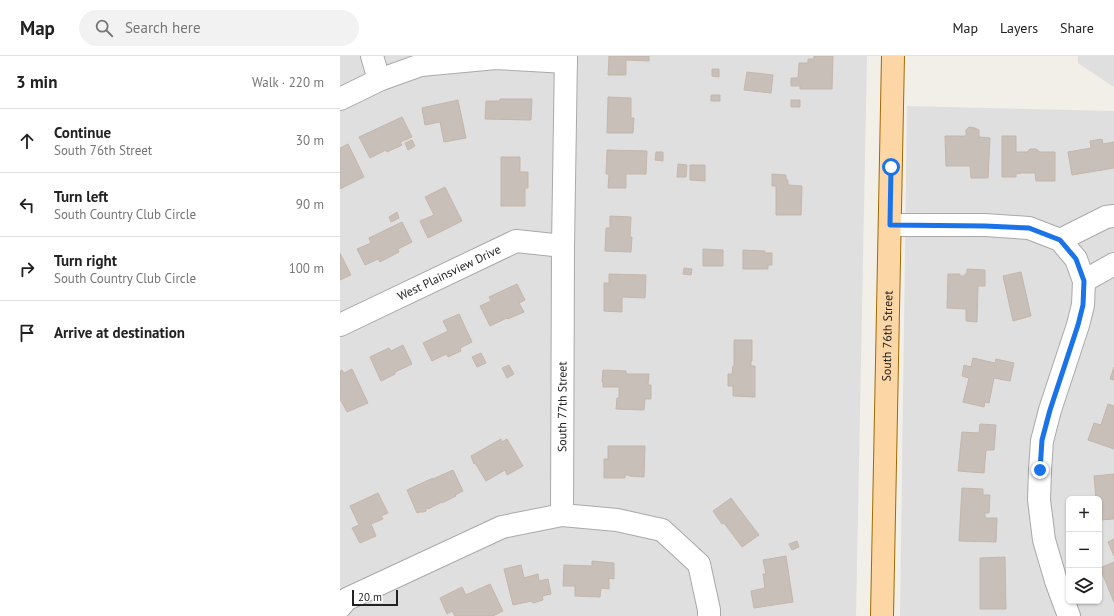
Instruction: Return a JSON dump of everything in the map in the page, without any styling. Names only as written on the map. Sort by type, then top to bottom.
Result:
[{"type":"main road","name":"South 76th Street","points":[[882,616],[893,56]]},
{"type":"street","points":[[372,56],[379,80]]},
{"type":"street","points":[[340,99],[379,80],[421,65],[496,58],[566,59]]},
{"type":"street","name":"South 77th Street","points":[[562,515],[566,59]]},
{"type":"street","points":[[1060,240],[1106,217],[1114,216]]},
{"type":"street","points":[[890,225],[1029,228],[1060,240],[1076,259],[1084,281],[1083,305],[1042,440],[1039,500],[1044,540],[1056,581],[1069,616]]},
{"type":"street","name":"West Plainsview Drive","points":[[340,324],[516,241],[564,246]]},
{"type":"street","points":[[1084,281],[1114,264]]},
{"type":"street","points":[[340,607],[347,599],[502,527],[562,515],[617,520],[662,530],[699,564],[709,616]]},
{"type":"shaded area","points":[[340,56],[867,56],[856,616],[340,616]]},
{"type":"shaded area","points":[[1078,56],[1114,56],[1114,87],[1078,63]]},
{"type":"shaded area","points":[[907,106],[1114,111],[1114,616],[900,616]]},
{"type":"building","points":[[609,56],[649,56],[649,61],[626,60],[626,75],[608,75]]},
{"type":"building","points":[[814,56],[833,56],[832,89],[800,89],[800,86],[791,86],[791,78],[798,78],[799,63],[808,63],[808,59],[814,59]]},
{"type":"building","points":[[712,69],[719,69],[719,77],[712,76]]},
{"type":"building","points":[[747,72],[773,75],[771,93],[744,90]]},
{"type":"building","points":[[711,95],[720,95],[720,101],[711,101]]},
{"type":"building","points":[[608,97],[631,98],[631,118],[634,118],[633,133],[607,133]]},
{"type":"building","points":[[500,99],[532,99],[531,120],[485,119],[486,101],[500,101]]},
{"type":"building","points":[[458,100],[466,138],[444,142],[440,122],[425,125],[422,108]]},
{"type":"building","points":[[791,100],[800,100],[800,107],[791,107]]},
{"type":"building","points":[[402,117],[412,137],[400,142],[402,145],[387,152],[386,150],[370,158],[359,137]]},
{"type":"building","points":[[969,127],[979,130],[979,137],[990,138],[988,178],[971,178],[970,166],[946,166],[945,136],[966,136],[966,130]]},
{"type":"building","points":[[1002,136],[1016,136],[1016,152],[1027,152],[1030,149],[1036,149],[1040,152],[1055,152],[1055,181],[1036,181],[1035,173],[1016,174],[1016,177],[1002,177]]},
{"type":"building","points":[[1102,139],[1103,144],[1114,142],[1114,168],[1072,175],[1068,152],[1091,148],[1090,141]]},
{"type":"building","points":[[412,140],[415,146],[408,150],[405,143]]},
{"type":"building","points":[[348,144],[364,177],[340,189],[340,148]]},
{"type":"building","points":[[607,150],[647,151],[646,174],[626,174],[626,188],[608,188],[609,174],[606,174]]},
{"type":"building","points":[[656,152],[663,152],[663,161],[655,160]]},
{"type":"building","points":[[501,157],[520,157],[520,172],[528,172],[528,188],[525,188],[525,206],[501,206]]},
{"type":"building","points":[[678,164],[687,165],[686,177],[677,177]]},
{"type":"building","points":[[690,165],[705,165],[705,181],[690,180]]},
{"type":"building","points":[[772,174],[786,175],[788,185],[802,186],[801,215],[776,215],[776,186],[772,186]]},
{"type":"building","points":[[445,187],[462,221],[428,238],[420,221],[434,215],[425,197]]},
{"type":"building","points":[[397,212],[399,218],[391,222],[389,217]]},
{"type":"building","points":[[610,216],[631,217],[631,252],[605,251],[606,228],[610,228]]},
{"type":"building","points":[[402,222],[412,242],[398,249],[399,252],[380,262],[378,259],[365,265],[357,249],[371,243],[369,238]]},
{"type":"building","points":[[703,249],[723,250],[723,266],[703,266]]},
{"type":"building","points":[[743,250],[765,251],[765,253],[772,253],[772,265],[768,265],[768,269],[743,269]]},
{"type":"building","points":[[340,253],[351,275],[340,280]]},
{"type":"building","points":[[684,268],[692,269],[691,275],[683,274]]},
{"type":"building","points":[[967,269],[985,270],[985,286],[978,286],[977,322],[966,321],[966,309],[947,308],[948,274],[960,274],[960,276],[965,276],[965,274],[967,274]]},
{"type":"building","points":[[1021,272],[1031,316],[1013,321],[1003,276]]},
{"type":"building","points":[[609,274],[646,275],[645,298],[622,297],[622,312],[604,311],[604,283],[609,283]]},
{"type":"building","points":[[517,284],[525,300],[519,303],[524,312],[490,326],[480,306],[491,301],[489,297]]},
{"type":"building","points":[[459,314],[472,342],[460,348],[461,351],[448,357],[446,354],[432,361],[423,343],[448,331],[443,321]]},
{"type":"building","points":[[734,340],[752,340],[751,366],[755,366],[755,397],[733,396],[733,386],[728,386],[728,374],[732,374],[734,366]]},
{"type":"building","points":[[403,345],[412,364],[381,381],[370,357],[389,348],[391,351]]},
{"type":"building","points":[[481,353],[486,363],[477,367],[472,357]]},
{"type":"building","points":[[973,358],[995,363],[996,359],[1014,363],[1010,381],[994,378],[989,403],[985,402],[984,407],[963,402],[969,378],[962,376],[964,365],[971,367]]},
{"type":"building","points":[[509,365],[514,374],[507,378],[502,368]]},
{"type":"building","points":[[1114,367],[1114,380],[1110,379]]},
{"type":"building","points":[[352,369],[368,403],[347,412],[340,399],[340,371],[342,370],[344,373]]},
{"type":"building","points":[[603,370],[626,371],[626,374],[649,374],[648,385],[651,385],[651,399],[645,399],[644,410],[616,409],[617,398],[619,398],[619,387],[603,387]]},
{"type":"building","points":[[1108,404],[1114,406],[1114,449],[1088,440],[1094,423],[1101,425]]},
{"type":"building","points":[[980,424],[996,425],[994,450],[986,450],[984,473],[958,471],[962,432],[979,433]]},
{"type":"building","points":[[501,439],[502,442],[507,439],[523,466],[507,475],[505,470],[486,481],[475,463],[474,464],[471,456]]},
{"type":"building","points":[[608,446],[645,446],[644,477],[625,475],[625,478],[604,478],[604,459],[608,459]]},
{"type":"building","points":[[453,470],[463,491],[442,503],[428,509],[426,508],[426,511],[417,513],[407,490]]},
{"type":"building","points":[[1114,474],[1114,519],[1102,520],[1102,496],[1096,496],[1094,476]]},
{"type":"building","points":[[962,488],[983,489],[983,495],[990,495],[989,513],[985,513],[985,518],[997,518],[996,542],[959,541]]},
{"type":"building","points":[[378,493],[388,513],[381,516],[383,519],[371,524],[376,536],[360,543],[352,528],[359,525],[350,506]]},
{"type":"building","points":[[731,498],[759,535],[742,547],[713,511]]},
{"type":"building","points":[[1114,539],[1114,556],[1108,542]]},
{"type":"building","points":[[797,541],[799,547],[792,550],[789,544]]},
{"type":"building","points":[[786,556],[793,602],[754,608],[751,591],[765,588],[763,574],[766,574],[763,560]]},
{"type":"building","points":[[1005,557],[1006,609],[980,609],[980,558]]},
{"type":"building","points":[[592,561],[614,563],[614,579],[609,578],[609,589],[601,588],[600,597],[575,596],[575,586],[563,586],[564,565],[592,566]]},
{"type":"building","points":[[1114,562],[1114,602],[1102,573],[1102,567]]},
{"type":"building","points":[[521,565],[524,578],[538,574],[539,581],[548,579],[551,594],[542,596],[543,600],[533,603],[532,601],[513,605],[504,569]]},
{"type":"building","points":[[490,584],[503,611],[493,616],[455,616],[452,611],[447,614],[440,598],[462,587],[466,595]]},
{"type":"route","points":[[891,167],[890,225],[1029,228],[1060,240],[1076,259],[1084,281],[1083,305],[1042,440],[1040,470]]}]
